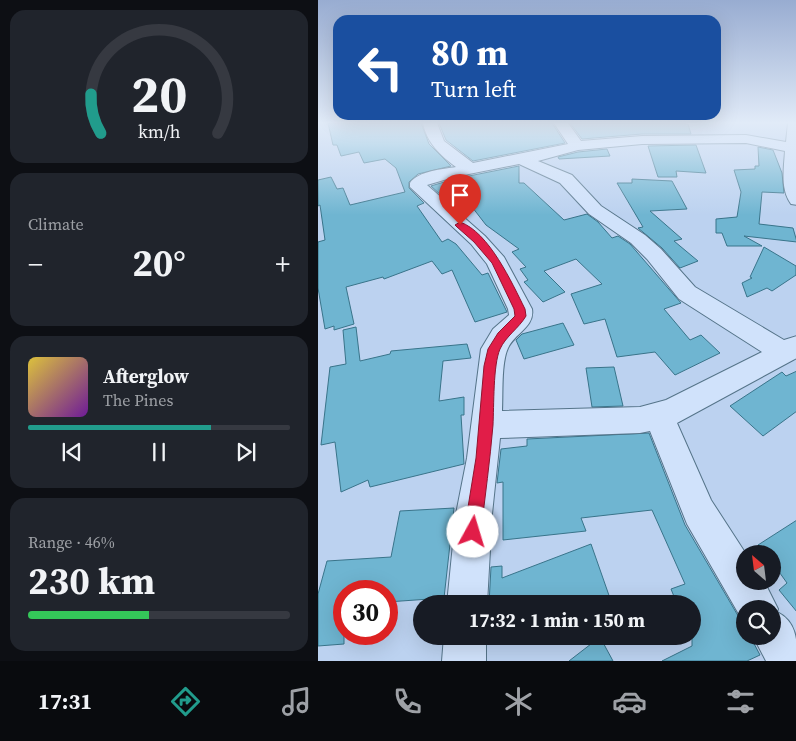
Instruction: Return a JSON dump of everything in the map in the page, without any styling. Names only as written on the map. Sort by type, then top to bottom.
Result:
[{"type":"street","points":[[449,154],[470,169]]},
{"type":"street","points":[[468,595],[474,514],[483,458],[494,349],[502,336],[521,316],[520,309],[497,262],[478,240],[419,187],[418,183],[430,178],[543,154]]},
{"type":"street","points":[[793,154],[791,178],[796,200]]},
{"type":"street","points":[[521,159],[566,179],[595,210],[638,239],[654,254],[686,293],[790,349]]},
{"type":"street","points":[[486,425],[640,420],[672,412],[790,349]]},
{"type":"street","points":[[659,415],[699,512],[753,600]]},
{"type":"street","points":[[464,661],[465,645]]},
{"type":"street","points":[[780,645],[790,661]]},
{"type":"building","points":[[360,154],[439,154],[451,166],[418,174],[409,182],[409,188],[424,203],[417,206],[442,242],[448,239],[456,244],[482,275],[488,273],[507,312],[475,322],[452,270],[442,274],[432,261],[384,279],[383,277],[346,287],[354,324],[334,330],[334,326],[325,329],[318,288],[318,242],[325,240],[320,205],[318,206],[318,180],[331,177],[337,189],[343,188],[350,205],[405,192],[396,168],[385,159],[364,163]]},
{"type":"building","points":[[464,154],[510,154],[473,161]]},
{"type":"building","points":[[571,154],[609,154],[610,156],[559,159],[558,157]]},
{"type":"building","points":[[651,154],[699,154],[706,173],[676,171],[677,177],[658,177]]},
{"type":"building","points":[[758,154],[775,154],[782,173],[784,193],[762,192],[759,224],[793,228],[797,242],[744,236],[762,246],[727,246],[722,233],[716,233],[716,219],[737,217],[741,192],[734,170],[755,169],[755,166],[759,166]]},
{"type":"building","points":[[519,166],[519,183],[524,183],[564,220],[587,214],[598,222],[612,238],[618,236],[630,244],[681,303],[664,309],[690,340],[701,335],[720,353],[675,375],[655,352],[617,357],[605,319],[584,324],[571,294],[602,284],[576,259],[544,271],[565,292],[543,302],[524,282],[528,280],[520,269],[526,267],[512,252],[519,249],[486,225],[452,181],[443,187],[447,196],[443,197],[431,186],[454,179]]},
{"type":"building","points":[[632,179],[672,181],[687,209],[650,211],[682,239],[674,241],[698,261],[680,268],[662,248],[638,228],[643,227],[617,183],[632,183]]},
{"type":"building","points":[[764,247],[796,266],[796,275],[772,291],[767,288],[747,297],[742,283],[752,278],[750,277]]},
{"type":"building","points":[[563,323],[574,345],[524,359],[516,340],[522,334]]},
{"type":"building","points":[[356,327],[360,361],[390,354],[391,351],[467,344],[471,358],[443,361],[439,401],[464,397],[464,415],[461,415],[464,464],[370,487],[368,480],[341,492],[335,442],[321,445],[330,367],[346,364],[343,330]]},
{"type":"building","points":[[614,367],[623,406],[592,407],[586,368]]},
{"type":"building","points":[[797,371],[797,411],[763,436],[730,406],[782,372],[786,376]]},
{"type":"building","points":[[649,433],[685,525],[736,612],[736,645],[755,645],[760,655],[747,661],[662,661],[692,645],[701,645],[701,595],[673,595],[671,589],[685,584],[652,510],[581,518],[586,531],[503,540],[503,482],[497,483],[501,449],[527,446],[527,439]]},
{"type":"building","points":[[454,508],[444,595],[413,595],[413,600],[398,601],[398,580],[333,580],[333,645],[318,646],[318,594],[327,561],[391,557],[400,511]]},
{"type":"building","points":[[797,520],[797,612],[779,590],[787,583],[781,575],[781,545],[758,545]]},
{"type":"building","points":[[591,544],[609,595],[489,595],[491,567],[502,566],[502,578]]},
{"type":"building","points":[[590,645],[604,645],[613,661],[569,661]]},
{"type":"route","points":[[460,225],[478,240],[497,262],[520,309],[521,316],[502,336],[494,349],[473,532]]}]
